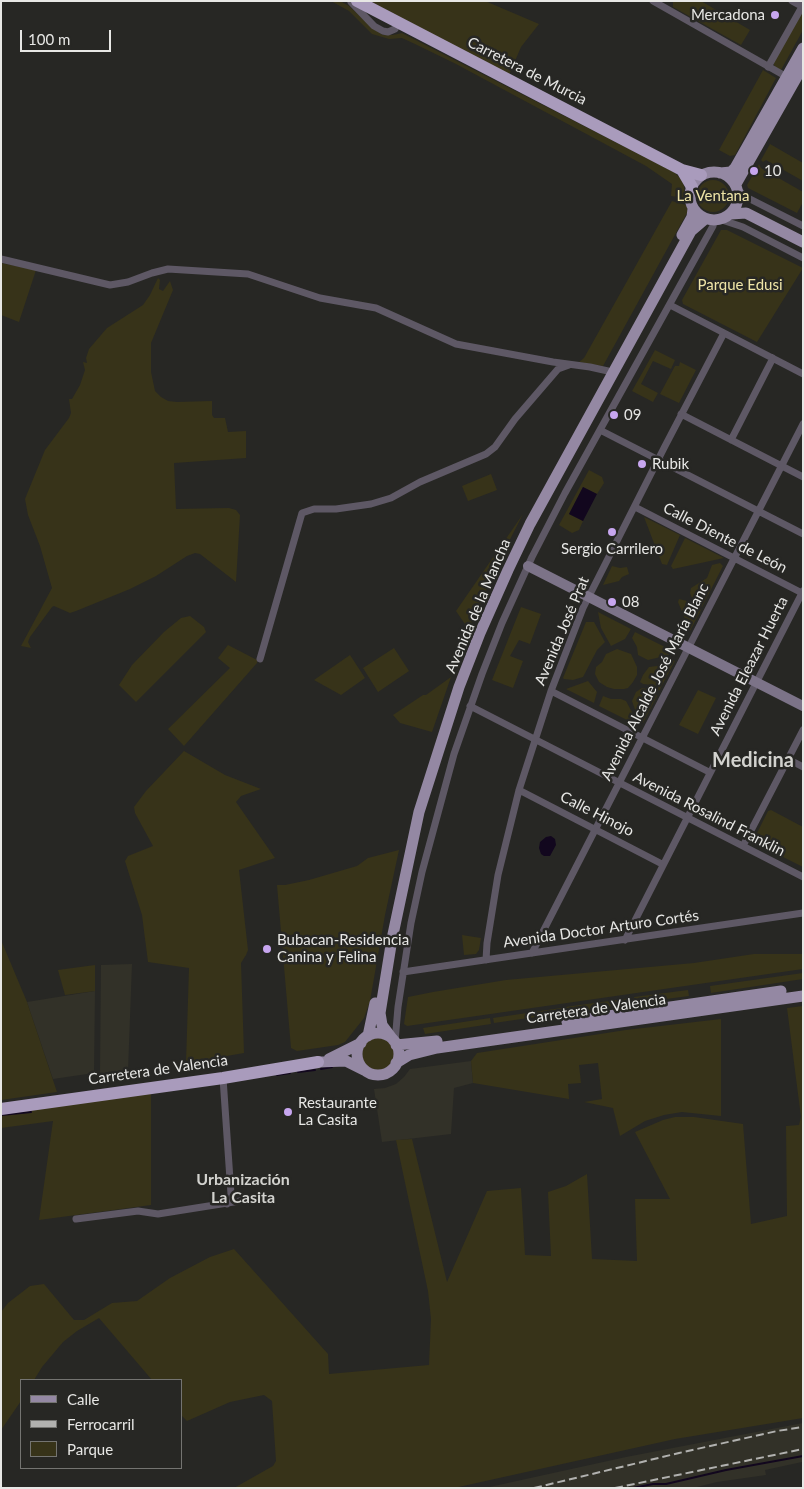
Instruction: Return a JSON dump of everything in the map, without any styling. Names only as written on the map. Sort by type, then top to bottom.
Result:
[{"type":"highway","name":"Carretera de Murcia","points":[[357,1],[682,170],[701,175]]},
{"type":"highway","points":[[682,170],[692,187]]},
{"type":"highway","name":"Carretera de Valencia","points":[[1,1109],[223,1078],[318,1062]]},
{"type":"main road","points":[[718,219],[736,207],[739,171],[803,48]]},
{"type":"main road","points":[[739,171],[803,66]]},
{"type":"main road","points":[[739,171],[709,172],[701,175],[692,187],[690,195],[693,209],[698,215],[718,219],[746,214],[803,242]]},
{"type":"main road","points":[[720,172],[729,177],[748,206],[803,235]]},
{"type":"main road","name":"Avenida de la Mancha","points":[[365,1039],[373,1016],[389,921],[410,823],[450,694],[474,630],[526,517],[692,217],[693,209]]},
{"type":"main road","name":"Avenida de la Mancha","points":[[395,1043],[382,1025],[380,1013],[394,929],[419,812],[439,747],[480,633],[530,524],[690,234],[693,229],[718,219]]},
{"type":"main road","name":"Carretera de Valencia","points":[[395,1043],[422,1043],[803,988]]},
{"type":"main road","name":"Carretera de Valencia","points":[[396,1063],[409,1055],[437,1048],[803,996]]},
{"type":"main road","points":[[382,1034],[395,1043],[398,1051],[396,1063],[393,1068],[384,1074],[368,1073],[359,1063],[358,1049],[365,1039],[382,1034]]},
{"type":"main road","name":"Carretera de Valencia","points":[[318,1062],[328,1060],[365,1039]]},
{"type":"main road","name":"Carretera de Valencia","points":[[318,1062],[346,1062],[368,1073]]},
{"type":"street","points":[[351,1],[374,26],[383,31],[388,32],[394,29],[398,22]]},
{"type":"street","points":[[653,1],[665,4],[787,77]]},
{"type":"street","points":[[768,67],[802,6],[792,1]]},
{"type":"street","points":[[737,191],[803,226]]},
{"type":"street","points":[[718,219],[745,228],[803,258]]},
{"type":"street","name":"Avenida de la Mancha","points":[[395,1043],[403,972],[422,872],[454,754],[502,623],[565,493],[718,219]]},
{"type":"street","points":[[1,259],[110,285],[128,282],[168,269],[248,274],[320,298],[376,308],[456,344],[608,371]]},
{"type":"street","points":[[670,305],[803,374]]},
{"type":"street","name":"Avenida José Prat","points":[[486,960],[498,875],[519,790],[551,691],[589,596],[724,333]]},
{"type":"street","points":[[731,440],[773,358]]},
{"type":"street","points":[[260,659],[302,513],[314,509],[336,509],[371,504],[391,498],[420,482],[486,454],[495,447],[515,419],[558,369],[571,365]]},
{"type":"street","points":[[682,414],[803,477]]},
{"type":"street","name":"Avenida Alcalde José María Blanc","points":[[532,953],[803,424]]},
{"type":"street","points":[[600,430],[803,534]]},
{"type":"street","name":"Calle Diente de León","points":[[635,507],[802,592]]},
{"type":"street","points":[[528,566],[803,706]]},
{"type":"street","name":"Avenida Eleazar Huerta","points":[[625,940],[802,592]]},
{"type":"street","points":[[551,691],[709,772]]},
{"type":"street","name":"Avenida Rosalind Franklin","points":[[470,706],[803,877]]},
{"type":"street","points":[[743,846],[803,730]]},
{"type":"street","points":[[788,760],[803,767]]},
{"type":"street","name":"Calle Hinojo","points":[[519,790],[662,864]]},
{"type":"street","name":"Avenida Doctor Arturo Cortés","points":[[403,972],[803,913]]},
{"type":"street","points":[[223,1078],[231,1194],[227,1204]]},
{"type":"street","points":[[76,1219],[138,1211],[158,1214],[240,1201]]},
{"type":"shaded area","points":[[583,487],[597,494],[583,521],[569,514]]},
{"type":"shaded area","points":[[551,836],[555,839],[556,845],[550,856],[544,856],[539,848],[540,842],[546,837]]},
{"type":"shaded area","points":[[132,964],[128,1071],[100,1073],[101,965]]},
{"type":"shaded area","points":[[95,991],[94,1073],[53,1079],[27,1002]]},
{"type":"shaded area","points":[[471,1061],[473,1083],[454,1088],[451,1134],[382,1142],[374,1089],[396,1084],[410,1069]]},
{"type":"shaded area","points":[[803,1423],[803,1466],[802,1462],[765,1470],[766,1475],[717,1482],[693,1488],[485,1488],[626,1457]]},
{"type":"green space","points":[[331,1],[340,1],[349,6],[383,35],[402,33],[668,169],[681,179],[685,198],[671,196],[672,184],[646,166],[415,44],[402,38],[389,39],[372,34],[349,11]]},
{"type":"green space","points":[[370,1],[485,1],[539,24],[521,47],[509,75]]},
{"type":"green space","points":[[673,1],[701,1],[750,30],[741,45],[673,7]]},
{"type":"green space","points":[[803,10],[803,30],[781,70],[775,67],[773,63]]},
{"type":"green space","points":[[763,70],[776,78],[735,155],[730,156],[719,150]]},
{"type":"green space","points":[[770,144],[803,163],[803,181],[766,160],[763,162],[761,160]]},
{"type":"green space","points":[[759,164],[761,168],[803,192],[803,202],[797,213],[748,188],[747,185]]},
{"type":"green space","name":"La Ventana","points":[[713,180],[724,185],[729,196],[724,207],[713,212],[702,207],[697,196],[702,185]]},
{"type":"green space","points":[[672,201],[686,205],[688,211],[603,366],[579,362],[584,358]]},
{"type":"green space","name":"Parque Edusi","points":[[721,230],[727,230],[803,268],[757,342],[683,304],[682,300]]},
{"type":"green space","points":[[1,263],[36,270],[19,322],[1,315]]},
{"type":"green space","points":[[158,278],[160,280],[159,289],[163,291],[170,281],[173,290],[151,343],[151,372],[155,391],[168,401],[212,401],[212,415],[214,418],[225,418],[228,432],[246,431],[246,458],[174,463],[176,509],[229,508],[236,510],[240,515],[236,582],[200,554],[195,553],[130,589],[76,611],[70,613],[54,606],[52,607],[30,637],[28,642],[31,648],[21,646],[52,588],[40,546],[28,515],[25,499],[45,450],[69,418],[71,413],[69,399],[72,399],[80,385],[85,370],[83,362],[87,363],[86,358],[89,349],[107,328],[143,305]]},
{"type":"green space","points":[[655,350],[675,360],[671,369],[653,361],[641,384],[658,393],[653,402],[632,391]]},
{"type":"green space","points":[[680,362],[696,370],[679,403],[660,394],[675,366],[679,366]]},
{"type":"green space","points":[[589,470],[602,477],[604,483],[597,494],[583,487],[569,514],[583,521],[579,530],[572,533],[559,525]]},
{"type":"green space","points":[[491,474],[497,490],[468,501],[462,486]]},
{"type":"green space","points":[[523,514],[500,559],[469,630],[456,611]]},
{"type":"green space","points":[[644,517],[680,535],[667,565],[662,564]]},
{"type":"green space","points":[[685,538],[724,558],[673,569],[671,566]]},
{"type":"green space","points":[[720,563],[723,566],[702,607],[692,598],[691,588],[707,578],[712,565]]},
{"type":"green space","points":[[612,566],[627,567],[629,574],[622,577],[619,581],[603,585]]},
{"type":"green space","points":[[679,599],[691,602],[701,610],[690,631],[678,602]]},
{"type":"green space","points":[[521,607],[541,614],[530,644],[519,640],[510,656],[523,661],[513,688],[492,680]]},
{"type":"green space","points":[[598,612],[631,629],[625,639],[611,646],[601,628]]},
{"type":"green space","points":[[190,616],[204,627],[206,632],[136,702],[119,685],[132,665],[164,632],[181,618]]},
{"type":"green space","points":[[586,622],[594,622],[605,642],[597,650],[583,677],[573,680],[564,679],[563,678]]},
{"type":"green space","points":[[635,632],[677,653],[648,660],[638,655],[637,647],[632,638]]},
{"type":"green space","points":[[228,645],[257,660],[257,663],[184,746],[168,729],[230,668],[218,658]]},
{"type":"green space","points":[[394,648],[409,671],[378,692],[363,668]]},
{"type":"green space","points":[[617,649],[631,654],[637,667],[637,675],[633,682],[628,688],[624,689],[607,687],[599,682],[595,674],[596,667],[602,662],[606,654]]},
{"type":"green space","points":[[350,655],[365,678],[341,695],[314,680]]},
{"type":"green space","points":[[669,658],[675,661],[659,691],[653,685],[640,682],[649,667],[657,666]]},
{"type":"green space","points":[[451,677],[432,732],[400,723],[393,715],[423,695],[426,695]]},
{"type":"green space","points":[[588,681],[597,692],[594,703],[566,689]]},
{"type":"green space","points":[[642,688],[652,690],[657,696],[643,723],[638,718],[632,701],[636,692]]},
{"type":"green space","points":[[698,690],[716,698],[698,734],[679,725]]},
{"type":"green space","points":[[603,696],[626,701],[633,714],[631,722],[599,706]]},
{"type":"green space","points":[[184,751],[225,775],[261,789],[241,796],[236,802],[275,858],[239,870],[248,950],[241,963],[244,1053],[186,1063],[189,968],[148,962],[142,915],[125,861],[128,856],[153,846],[135,813],[134,807],[146,791]]},
{"type":"green space","points":[[771,810],[803,827],[803,867],[755,843],[754,839],[768,811]]},
{"type":"green space","points":[[399,850],[370,1001],[364,1018],[345,1042],[338,1045],[297,1051],[291,1048],[277,885],[309,880],[357,866],[368,858]]},
{"type":"green space","points":[[462,935],[481,938],[479,950],[476,954],[464,955]]},
{"type":"green space","points":[[1,940],[27,1002],[57,1092],[1,1100]]},
{"type":"green space","points":[[754,954],[803,954],[803,969],[407,1026],[404,1024],[408,997],[433,992],[506,980],[694,963]]},
{"type":"green space","points":[[95,965],[95,991],[65,995],[58,970]]},
{"type":"green space","points":[[803,973],[803,979],[711,993],[710,986]]},
{"type":"green space","points":[[688,990],[689,996],[635,1003],[634,997]]},
{"type":"green space","points":[[631,998],[633,1003],[566,1013],[565,1007]]},
{"type":"green space","points":[[803,1006],[803,1418],[675,1439],[454,1488],[234,1488],[273,1466],[276,1461],[272,1401],[264,1395],[230,1402],[187,1421],[182,1416],[182,1379],[151,1379],[99,1318],[63,1342],[35,1379],[20,1379],[20,1402],[1,1430],[1,1312],[8,1303],[30,1286],[44,1284],[74,1320],[84,1320],[112,1303],[137,1301],[170,1278],[210,1257],[234,1249],[328,1354],[329,1374],[429,1365],[431,1319],[428,1291],[396,1140],[412,1139],[447,1282],[487,1191],[521,1188],[525,1255],[551,1256],[548,1192],[566,1186],[587,1174],[592,1259],[637,1261],[635,1199],[670,1199],[635,1132],[675,1117],[694,1117],[743,1124],[751,1224],[787,1216],[786,1126],[799,1125],[801,1117],[787,1008]]},
{"type":"green space","points":[[561,1008],[563,1013],[494,1023],[493,1018]]},
{"type":"green space","points":[[490,1018],[491,1024],[425,1034],[423,1028]]},
{"type":"green space","points":[[721,1019],[721,1116],[682,1112],[664,1115],[645,1121],[620,1136],[613,1108],[584,1102],[602,1099],[598,1063],[579,1065],[581,1083],[568,1084],[569,1099],[473,1083],[471,1061],[477,1053],[626,1030]]},
{"type":"green space","points":[[378,1038],[389,1043],[394,1054],[389,1065],[378,1070],[367,1065],[362,1054],[367,1043]]},
{"type":"green space","points":[[151,1092],[151,1205],[39,1220],[53,1121],[1,1128],[1,1114]]},
{"type":"waterway","points":[[321,1069],[332,1067]]},
{"type":"waterway","points":[[298,1072],[315,1070]]},
{"type":"waterway","points":[[277,1075],[290,1073]]},
{"type":"waterway","points":[[1,1115],[31,1112]]},
{"type":"waterway","points":[[633,1488],[653,1484],[666,1484],[726,1470],[803,1456]]},
{"type":"railway","points":[[534,1488],[679,1453],[803,1427]]},
{"type":"railway","points":[[615,1488],[803,1449]]},
{"type":"place","name":"Mercadona","points":[[775,15]]},
{"type":"place","name":"10","points":[[754,171]]},
{"type":"place","name":"09","points":[[614,415]]},
{"type":"place","name":"Rubik","points":[[642,464]]},
{"type":"place","name":"Sergio Carrilero","points":[[612,532]]},
{"type":"place","name":"08","points":[[612,602]]},
{"type":"place","name":"Bubacan-Residencia Canina y Felina","points":[[267,949]]},
{"type":"place","name":"Restaurante La Casita","points":[[288,1112]]},
{"type":"district","name":"Medicina","points":[[753,761]]},
{"type":"district","name":"Urbanización La Casita","points":[[243,1189]]}]
